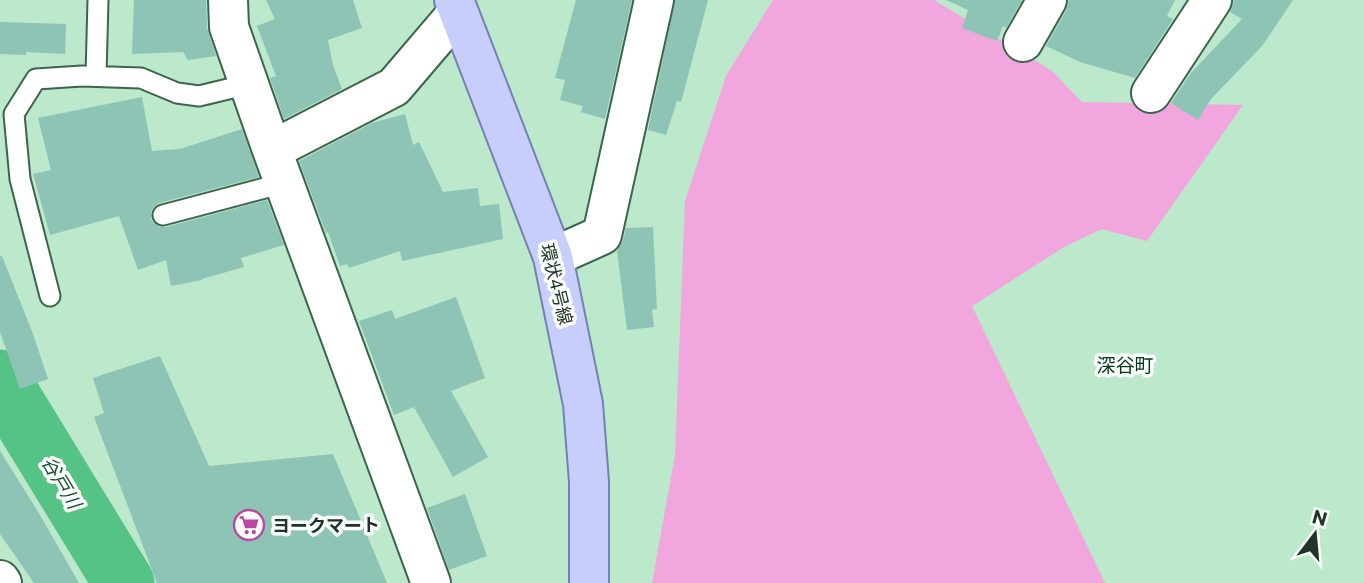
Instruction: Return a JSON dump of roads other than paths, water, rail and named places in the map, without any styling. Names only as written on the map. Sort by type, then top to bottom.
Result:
[{"type":"main road","name":"環状4号線","points":[[456,6],[553,257],[583,404],[589,482],[589,583]]},
{"type":"street","points":[[228,0],[229,27],[431,583]]},
{"type":"street","points":[[553,257],[602,235],[654,0]]},
{"type":"street","points":[[1023,42],[1047,0]]},
{"type":"street","points":[[1151,93],[1212,0]]},
{"type":"street","points":[[278,167],[394,87],[456,6]]},
{"type":"lane","points":[[96,76],[98,0]]},
{"type":"lane","points":[[50,296],[20,179],[14,114],[36,79],[82,76],[141,78],[177,93],[199,96],[249,84]]},
{"type":"lane","points":[[163,215],[278,167]]},
{"type":"waterway","name":"谷戸川","points":[[0,380],[124,583]]},
{"type":"place","name":"ヨークマート","points":[[249,525]]},
{"type":"district","name":"深谷町","points":[[1125,364]]}]
